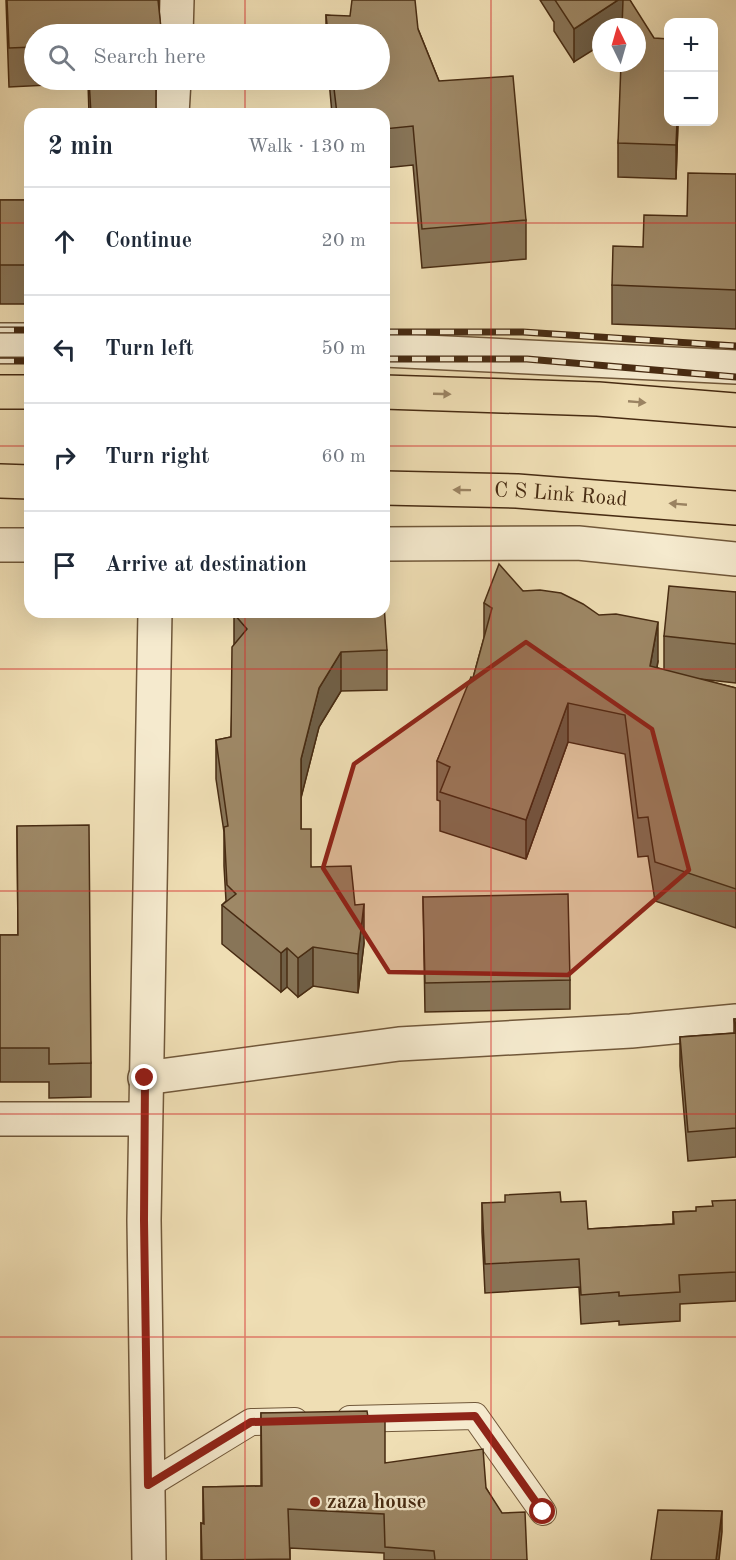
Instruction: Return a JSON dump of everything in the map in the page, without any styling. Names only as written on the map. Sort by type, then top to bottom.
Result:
[{"type":"main road","points":[[0,392],[24,392]]},
{"type":"main road","points":[[390,392],[598,399],[736,410]]},
{"type":"main road","points":[[0,481],[24,482]]},
{"type":"main road","name":"C S Link Road","points":[[390,488],[517,491],[736,508]]},
{"type":"street","points":[[176,24],[177,0]]},
{"type":"street","points":[[172,108],[173,90]]},
{"type":"street","points":[[0,340],[24,340]]},
{"type":"street","points":[[390,350],[736,367]]},
{"type":"street","points":[[390,544],[578,543],[736,559]]},
{"type":"street","points":[[0,545],[24,545]]},
{"type":"street","points":[[149,1560],[144,1119],[155,618]]},
{"type":"street","points":[[145,1078],[399,1044],[632,1031],[736,1021]]},
{"type":"street","points":[[0,1119],[144,1119]]},
{"type":"lane","points":[[148,1485],[251,1422],[475,1416],[543,1512]]},
{"type":"highlighted area","points":[[526,642],[652,729],[689,870],[568,975],[389,972],[323,868],[354,764]]},
{"type":"building","points":[[7,0],[158,0],[161,24],[24,24],[24,47],[9,48]]},
{"type":"building","points":[[352,0],[415,0],[418,29],[439,81],[513,76],[526,220],[422,229],[413,126],[390,128],[390,108],[336,108],[334,90],[390,90],[390,24],[327,24],[326,15],[350,16]]},
{"type":"building","points":[[555,0],[618,0],[574,29]]},
{"type":"building","points":[[623,0],[630,0],[641,18],[622,18]]},
{"type":"building","points":[[646,25],[654,38],[664,39],[664,126],[677,126],[676,145],[618,143],[621,72],[646,72]]},
{"type":"building","points":[[90,90],[156,90],[156,108],[91,108]]},
{"type":"building","points":[[688,173],[736,174],[736,290],[612,285],[613,246],[643,247],[644,215],[687,216]]},
{"type":"building","points":[[0,200],[24,200],[24,265],[0,265]]},
{"type":"building","points":[[499,564],[523,591],[540,590],[561,593],[599,615],[616,614],[658,622],[650,666],[736,688],[736,889],[655,862],[648,817],[638,818],[625,715],[568,703],[526,820],[440,792],[450,767],[437,761],[471,677],[473,678],[492,608],[484,603]]},
{"type":"building","points":[[669,586],[736,592],[736,644],[664,636]]},
{"type":"building","points":[[237,618],[385,618],[387,650],[341,652],[319,688],[301,759],[301,829],[311,829],[311,867],[351,866],[355,905],[364,904],[358,954],[313,947],[298,958],[287,948],[281,953],[222,905],[236,894],[227,885],[224,827],[228,826],[216,740],[231,737],[232,647],[247,629]]},
{"type":"building","points":[[89,825],[91,1063],[49,1064],[49,1048],[0,1048],[0,935],[18,935],[17,826]]},
{"type":"building","points":[[568,894],[570,980],[425,983],[423,897]]},
{"type":"building","points":[[736,1033],[736,1128],[688,1132],[680,1037]]},
{"type":"building","points":[[560,1192],[561,1202],[586,1201],[588,1229],[674,1224],[673,1212],[696,1211],[696,1207],[713,1206],[712,1201],[736,1200],[736,1272],[679,1275],[680,1292],[619,1296],[619,1292],[581,1295],[579,1259],[485,1264],[482,1203],[505,1202],[505,1195]]},
{"type":"building","points":[[367,1411],[368,1417],[385,1416],[385,1463],[483,1449],[486,1488],[502,1513],[525,1512],[527,1560],[435,1560],[434,1551],[385,1547],[384,1514],[288,1509],[290,1559],[202,1560],[203,1487],[262,1486],[261,1413]]},
{"type":"building","points":[[658,1510],[722,1511],[716,1560],[651,1560]]},
{"type":"railway","points":[[0,330],[24,330]]},
{"type":"railway","points":[[390,332],[523,332],[736,346]]},
{"type":"railway","points":[[390,359],[527,359],[736,377]]},
{"type":"railway","points":[[0,361],[24,361]]},
{"type":"place","name":"zaza house","points":[[315,1502]]},
{"type":"route","points":[[145,1078],[144,1220],[148,1485],[251,1422],[475,1416],[543,1512]]}]
